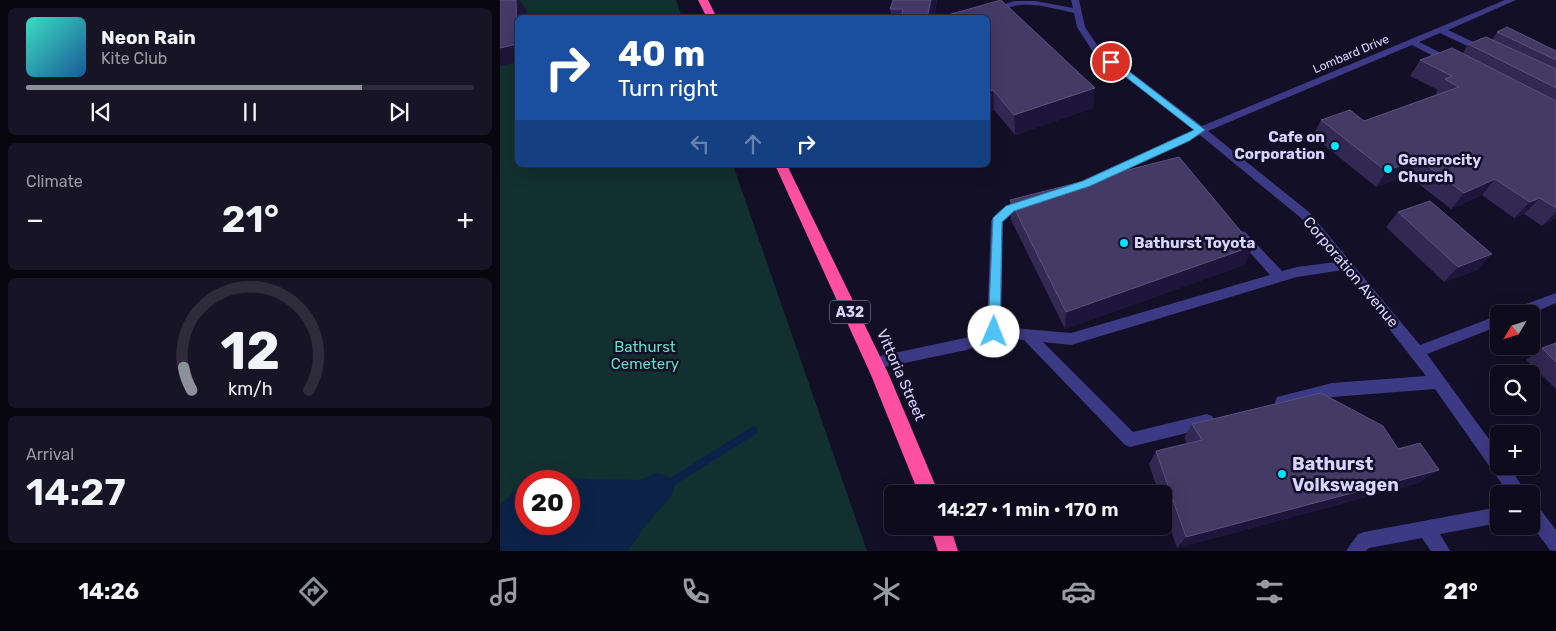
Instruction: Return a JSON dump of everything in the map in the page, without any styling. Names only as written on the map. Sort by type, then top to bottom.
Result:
[{"type":"highway","points":[[703,0],[710,15]]},
{"type":"highway","name":"Vittoria Street","points":[[782,167],[875,363],[925,485]]},
{"type":"highway","points":[[943,535],[948,551]]},
{"type":"street","name":"Lombard Drive","points":[[1070,189],[1166,152],[1201,130],[1512,0]]},
{"type":"street","points":[[980,15],[1014,3],[1077,6]]},
{"type":"street","name":"Corporation Avenue","points":[[1077,6],[1081,27],[1096,50],[1201,130],[1305,215],[1417,352],[1490,454]]},
{"type":"street","points":[[1440,30],[1496,57]]},
{"type":"street","points":[[1412,42],[1458,66]]},
{"type":"street","points":[[994,332],[997,221],[1010,209],[1036,200]]},
{"type":"street","points":[[1235,227],[1280,277]]},
{"type":"street","points":[[875,363],[967,344],[994,332],[1071,340],[1297,272],[1346,265]]},
{"type":"street","points":[[1538,305],[1556,298]]},
{"type":"street","points":[[1417,352],[1490,324]]},
{"type":"street","points":[[1028,336],[1130,440],[1216,419]]},
{"type":"street","points":[[1265,407],[1332,390],[1438,382]]},
{"type":"street","points":[[1355,551],[1364,540],[1490,517]]},
{"type":"street","points":[[1540,523],[1556,544]]},
{"type":"street","points":[[1426,528],[1441,551]]},
{"type":"green space","name":"Bathurst Cemetery","points":[[500,0],[676,0],[681,15],[515,15],[515,167],[734,167],[867,551],[500,551]]},
{"type":"water","points":[[658,473],[675,480],[672,495],[645,526],[628,551],[500,551],[500,505],[515,491],[515,535],[580,535],[580,479],[639,480]]},
{"type":"building","points":[[500,0],[516,0],[515,44],[500,48]]},
{"type":"building","points":[[893,0],[931,0],[928,15],[902,15],[903,9],[890,9]]},
{"type":"building","points":[[1001,0],[1095,88],[1014,115],[993,90],[990,91],[990,15],[948,15]]},
{"type":"building","points":[[1507,27],[1556,51],[1556,60],[1497,32]]},
{"type":"building","points":[[1486,37],[1556,69],[1556,88],[1468,44]]},
{"type":"building","points":[[1452,48],[1556,101],[1556,208],[1540,198],[1530,202],[1495,179],[1464,193],[1418,159],[1386,171],[1321,120],[1350,110],[1364,121],[1459,87],[1445,79],[1452,76],[1420,60]]},
{"type":"building","name":"Bathurst Toyota","points":[[1179,157],[1253,246],[1066,312],[1010,200]]},
{"type":"building","points":[[1430,201],[1492,254],[1458,267],[1398,212]]},
{"type":"building","points":[[1556,343],[1556,362],[1542,348]]},
{"type":"building","name":"Bathurst Volkswagen","points":[[1321,393],[1383,426],[1398,449],[1420,443],[1439,470],[1186,537],[1172,497],[1172,485],[1168,485],[1156,451],[1202,440],[1192,424]]},
{"type":"waterway","points":[[667,485],[753,431]]},
{"type":"place","name":"Cafe on Corporation","points":[[1335,146]]},
{"type":"place","name":"Generocity Church","points":[[1388,169]]},
{"type":"place","name":"Bathurst Toyota","points":[[1124,243]]},
{"type":"place","name":"Bathurst Volkswagen","points":[[1282,474]]},
{"type":"route","points":[[994,332],[997,221],[1010,209],[1086,183],[1186,139],[1201,130],[1111,62]]}]
